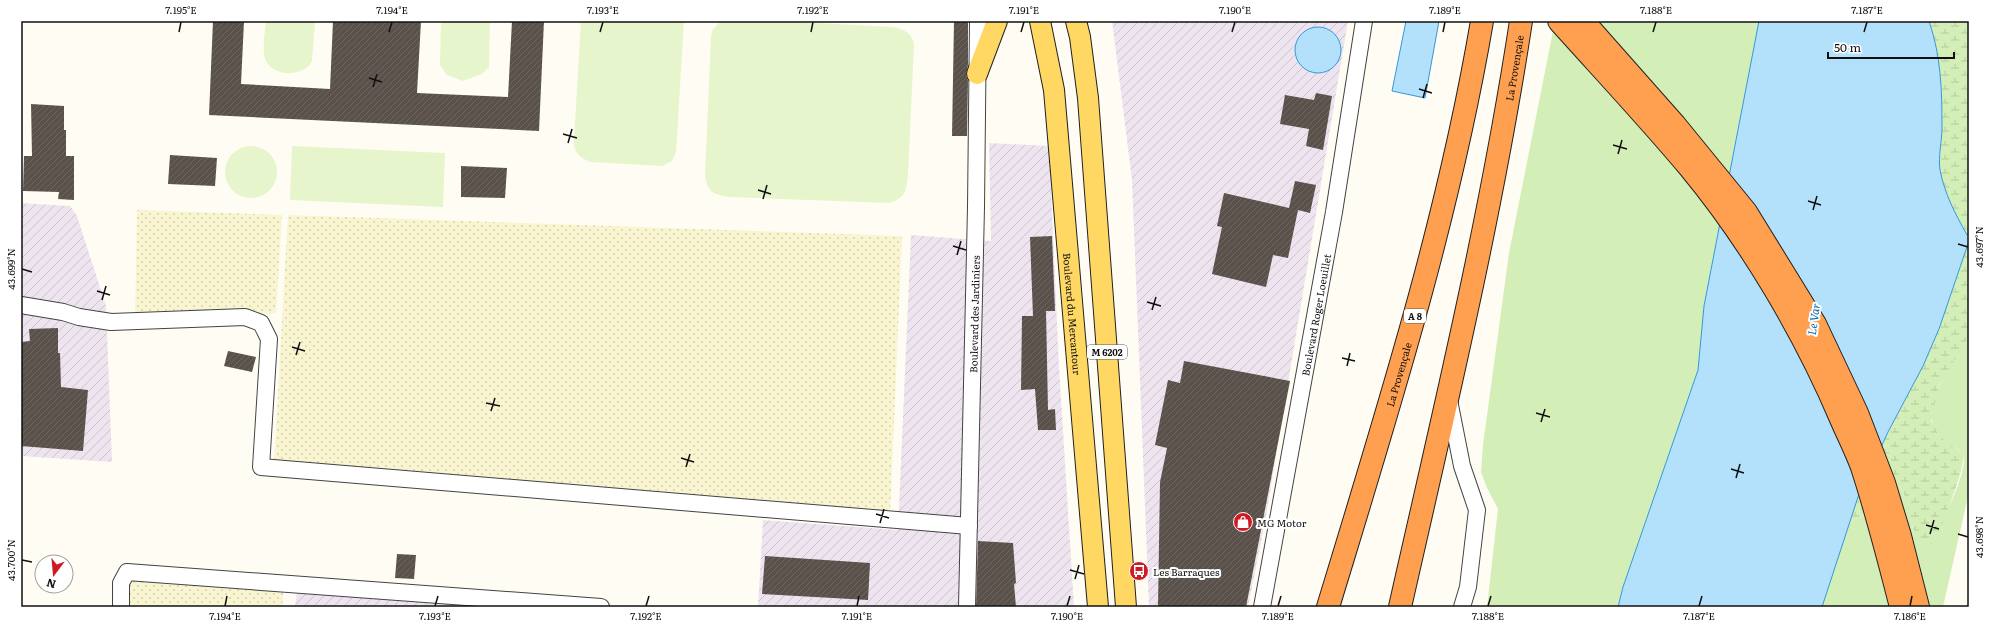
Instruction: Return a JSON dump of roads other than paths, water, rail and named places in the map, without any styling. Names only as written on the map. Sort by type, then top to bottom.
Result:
[{"type":"highway","name":"La Provençale","points":[[1328,607],[1396,382],[1431,259],[1473,73],[1482,21]]},
{"type":"highway","name":"La Provençale","points":[[1400,607],[1476,269],[1514,68],[1521,21]]},
{"type":"highway","points":[[1559,21],[1636,104],[1691,169],[1738,231],[1792,321],[1828,389],[1861,466],[1883,538],[1901,607]]},
{"type":"highway","points":[[1583,21],[1675,125],[1746,212],[1815,324],[1857,413],[1884,483],[1918,607]]},
{"type":"main road","points":[[977,74],[997,21]]},
{"type":"main road","name":"Boulevard du Mercantour","points":[[1040,21],[1054,90],[1098,607]]},
{"type":"main road","name":"M 6202","points":[[1076,21],[1080,37],[1088,98],[1126,607]]},
{"type":"street","name":"Boulevard des Jardiniers","points":[[967,607],[976,207],[978,21]]},
{"type":"street","name":"Boulevard Roger Loeuillet","points":[[1262,607],[1334,212],[1364,21]]},
{"type":"street","points":[[21,305],[63,312],[79,318],[111,322],[245,317],[261,323],[269,339],[261,467],[969,526]]},
{"type":"street","points":[[1448,393],[1462,466],[1477,510],[1468,587],[1462,607]]},
{"type":"street","points":[[121,607],[121,583],[127,572],[601,607]]},
{"type":"water","points":[[1406,21],[1439,21],[1425,98],[1392,91]]},
{"type":"water","name":"Le Var","points":[[1759,21],[1929,21],[1936,47],[1941,86],[1942,127],[1939,160],[1940,170],[1951,204],[1967,235],[1969,233],[1969,241],[1939,329],[1923,366],[1888,432],[1858,497],[1822,607],[1618,607],[1623,587],[1698,370],[1704,306]]},
{"type":"water","points":[[1318,27],[1331,31],[1337,37],[1341,50],[1337,63],[1331,69],[1318,73],[1305,69],[1299,63],[1295,50],[1299,37],[1305,31]]},
{"type":"place","name":"MG Motor","points":[[1243,522]]},
{"type":"place","name":"Les Barraques","points":[[1139,571]]}]
